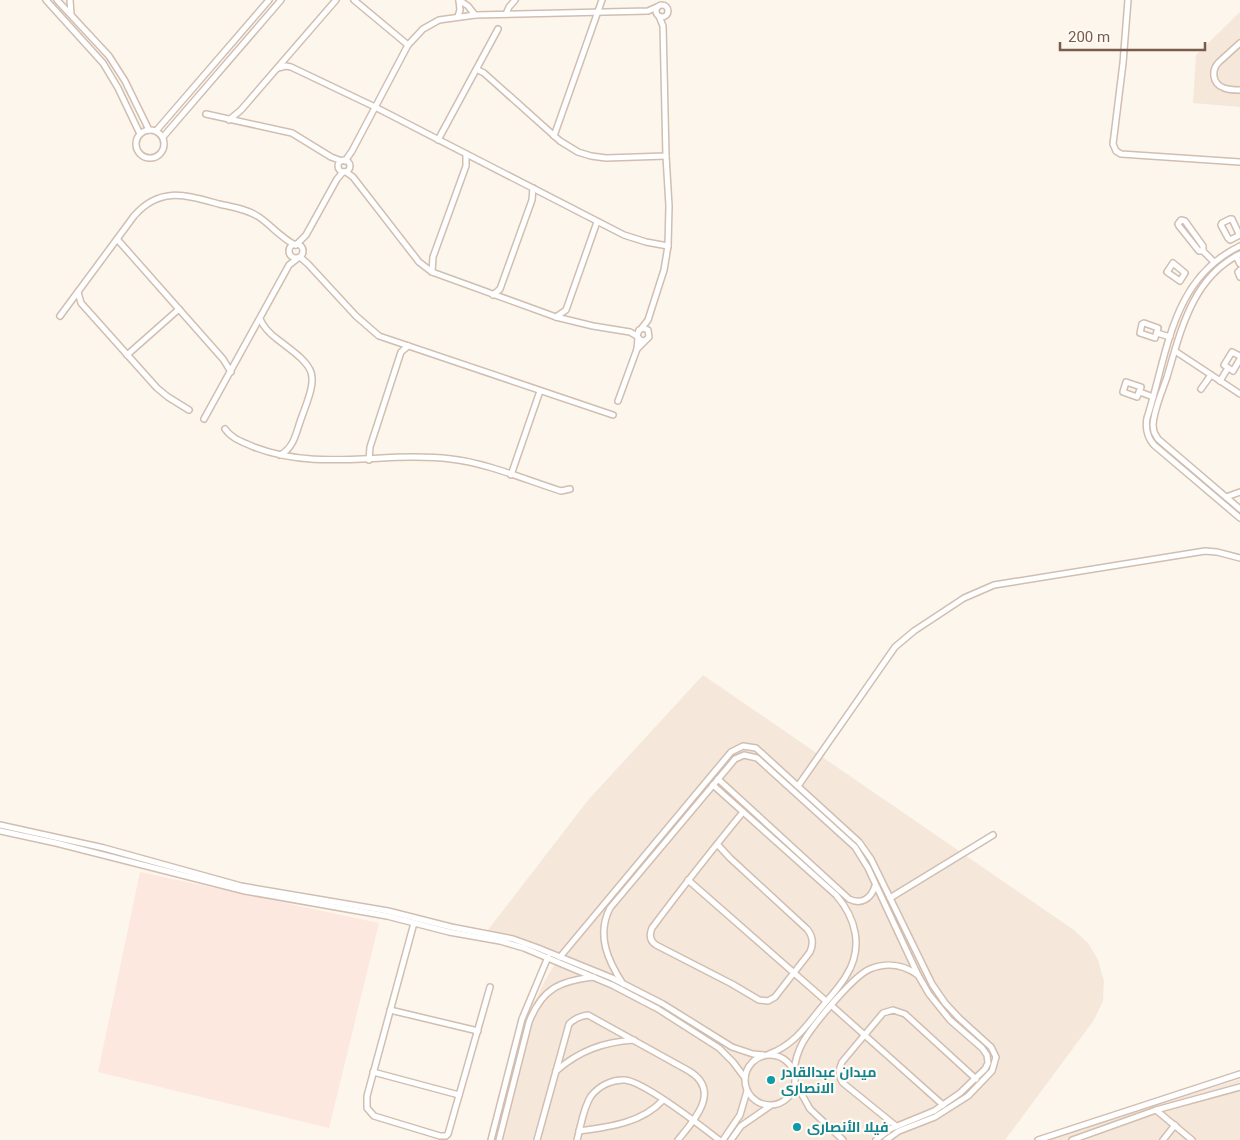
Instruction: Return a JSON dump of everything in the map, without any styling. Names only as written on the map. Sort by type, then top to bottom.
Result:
[{"type":"street","points":[[46,0],[91,49],[114,79],[140,134]]},
{"type":"street","points":[[57,0],[109,56],[120,73],[149,130]]},
{"type":"street","points":[[70,0],[71,15]]},
{"type":"street","points":[[156,131],[270,0]]},
{"type":"street","points":[[163,137],[282,0]]},
{"type":"street","points":[[230,120],[241,110],[336,0]]},
{"type":"street","points":[[354,0],[408,45]]},
{"type":"street","points":[[458,16],[460,10],[459,0]]},
{"type":"street","points":[[459,0],[468,6],[474,15]]},
{"type":"street","points":[[506,14],[515,0]]},
{"type":"street","points":[[515,0],[516,9],[519,14]]},
{"type":"street","points":[[554,136],[602,0]]},
{"type":"street","points":[[618,401],[637,349],[639,333],[648,320],[664,270],[668,246],[669,206],[663,26],[668,12],[664,0]]},
{"type":"street","points":[[1128,0],[1123,63],[1113,144],[1116,151],[1121,154],[1240,162]]},
{"type":"street","points":[[648,11],[659,4],[667,6]]},
{"type":"street","points":[[659,4],[656,12],[663,26]]},
{"type":"street","points":[[509,7],[516,9]]},
{"type":"street","points":[[204,419],[289,265],[290,252],[306,235],[341,170],[347,163],[408,45],[419,33],[439,20],[458,16],[648,11],[658,16],[666,16]]},
{"type":"street","points":[[438,140],[478,70],[498,29]]},
{"type":"street","points":[[91,49],[97,42]]},
{"type":"street","points":[[1240,43],[1216,65],[1213,74],[1216,82],[1223,88],[1240,90]]},
{"type":"street","points":[[288,54],[292,67]]},
{"type":"street","points":[[278,68],[292,67],[375,107],[597,222],[633,238],[668,246]]},
{"type":"street","points":[[478,70],[484,73],[554,136],[572,149],[592,156],[606,158],[666,156]]},
{"type":"street","points":[[241,110],[245,123]]},
{"type":"street","points":[[206,114],[292,134],[331,157],[347,163],[353,177],[419,262],[432,272],[556,317],[630,332],[639,333],[646,329],[649,332]]},
{"type":"street","points":[[149,130],[156,131],[163,137],[162,152],[157,156],[148,158],[142,156],[136,142],[140,134],[149,130]]},
{"type":"street","points":[[432,272],[433,257],[466,166],[466,154]]},
{"type":"street","points":[[331,157],[341,170],[353,177]]},
{"type":"street","points":[[466,166],[475,159]]},
{"type":"street","points":[[341,170],[347,163]]},
{"type":"street","points":[[492,295],[500,289],[532,200],[533,188]]},
{"type":"street","points":[[532,200],[541,193]]},
{"type":"street","points":[[60,316],[134,216],[146,204],[161,197],[177,194],[248,212],[263,220],[286,242],[293,257],[299,258],[308,264],[341,301],[372,331],[384,338],[613,415]]},
{"type":"street","points":[[1203,251],[1199,251],[1179,226],[1178,224],[1181,220],[1185,221],[1203,246],[1203,251],[1214,272]]},
{"type":"street","points":[[556,317],[566,310],[597,222]]},
{"type":"street","points":[[289,265],[299,258],[303,251],[306,235]]},
{"type":"street","points":[[1234,238],[1239,246],[1211,264],[1194,284],[1181,306],[1170,337],[1146,426],[1147,434],[1152,442],[1240,518]]},
{"type":"street","points":[[117,240],[223,360],[230,372]]},
{"type":"street","points":[[286,242],[301,246],[308,264]]},
{"type":"street","points":[[1240,264],[1238,255],[1214,272],[1202,286],[1182,326],[1154,419],[1154,432],[1161,441],[1240,509]]},
{"type":"street","points":[[419,262],[427,261],[433,257]]},
{"type":"street","points":[[1240,270],[1238,272],[1240,276]]},
{"type":"street","points":[[1183,277],[1194,284]]},
{"type":"street","points":[[500,289],[503,299]]},
{"type":"street","points":[[78,291],[81,303],[157,388],[189,410]]},
{"type":"street","points":[[69,304],[81,303]]},
{"type":"street","points":[[127,355],[179,309]]},
{"type":"street","points":[[566,310],[571,321]]},
{"type":"street","points":[[260,319],[266,330],[301,356],[308,364],[312,373],[311,392],[292,446],[280,455]]},
{"type":"street","points":[[637,349],[649,336],[648,320]]},
{"type":"street","points":[[254,330],[266,330]]},
{"type":"street","points":[[639,333],[644,341]]},
{"type":"street","points":[[1157,333],[1170,337]]},
{"type":"street","points":[[398,343],[401,352]]},
{"type":"street","points":[[369,460],[370,447],[401,352],[408,346]]},
{"type":"street","points":[[1175,351],[1240,394]]},
{"type":"street","points":[[1231,352],[1240,358],[1233,371],[1224,365],[1231,352]]},
{"type":"street","points":[[223,360],[236,362]]},
{"type":"street","points":[[1220,380],[1228,368]]},
{"type":"street","points":[[1201,389],[1211,375]]},
{"type":"street","points":[[511,475],[540,391]]},
{"type":"street","points":[[1140,392],[1153,397]]},
{"type":"street","points":[[225,429],[236,439],[280,455],[298,459],[448,459],[475,464],[561,491],[570,489]]},
{"type":"street","points":[[292,446],[298,459]]},
{"type":"street","points":[[1226,497],[1240,492]]},
{"type":"street","points":[[798,786],[895,647],[971,594],[1010,581],[1107,568],[1205,551],[1240,558]]},
{"type":"street","points":[[560,957],[734,750],[743,746],[756,748],[859,842],[871,859],[938,994],[958,1018],[992,1047],[996,1061],[990,1074],[974,1091],[961,1102],[936,1117],[899,1131],[886,1140]]},
{"type":"street","points":[[624,984],[611,965],[605,945],[604,926],[608,912],[615,900],[738,757],[748,754],[757,758],[850,842],[864,861],[918,975],[943,1012],[986,1052],[987,1066],[960,1093],[924,1115],[896,1126],[876,1140]]},
{"type":"street","points":[[718,779],[849,899],[855,902],[865,900],[871,896],[875,886]]},
{"type":"street","points":[[713,785],[836,895],[852,918],[856,939],[854,958],[846,977],[800,1034],[777,1052],[753,1061],[746,1072],[747,1091],[740,1115],[723,1140]]},
{"type":"street","points":[[717,844],[810,934],[813,942],[811,949],[773,998],[762,1001],[654,943],[650,936],[652,928],[688,880],[717,844],[743,812]]},
{"type":"street","points":[[0,825],[104,848],[265,893],[387,916],[449,932],[512,944],[594,977],[658,1009],[719,1048],[745,1078]]},
{"type":"street","points":[[0,831],[56,843],[217,885],[388,911],[513,940],[560,957],[624,984],[663,1004],[732,1047],[742,1051],[784,1059],[794,1071],[796,1082],[810,1109],[843,1140]]},
{"type":"street","points":[[890,898],[993,836]]},
{"type":"street","points":[[688,880],[826,1001]]},
{"type":"street","points":[[414,923],[366,1102],[370,1112],[380,1118],[440,1136],[448,1134],[490,987]]},
{"type":"street","points":[[491,1140],[522,1019],[548,957]]},
{"type":"street","points":[[794,1071],[798,1053],[804,1041],[853,980],[872,968],[885,965],[899,966],[918,975]]},
{"type":"street","points":[[499,1140],[533,1011],[543,997],[557,985],[568,981],[594,977]]},
{"type":"street","points":[[832,1006],[943,1105]]},
{"type":"street","points":[[390,1010],[478,1031]]},
{"type":"street","points":[[896,1126],[840,1078],[839,1068],[842,1062],[883,1013],[900,1011],[905,1014],[976,1079]]},
{"type":"street","points":[[537,1140],[569,1024],[574,1019],[588,1015],[689,1070],[701,1081],[705,1096],[703,1103],[694,1120],[678,1140]]},
{"type":"street","points":[[555,1071],[583,1051],[616,1041],[634,1040]]},
{"type":"street","points":[[373,1072],[459,1095]]},
{"type":"street","points":[[1038,1140],[1058,1137],[1143,1105],[1240,1074]]},
{"type":"street","points":[[577,1140],[590,1098],[605,1084],[626,1080],[635,1083],[664,1100],[719,1140]]},
{"type":"street","points":[[731,1140],[741,1126],[770,1106],[779,1104],[791,1096],[796,1082]]},
{"type":"street","points":[[1072,1140],[1156,1110],[1240,1087]]},
{"type":"street","points":[[747,1091],[756,1101],[770,1106]]},
{"type":"street","points":[[579,1131],[612,1126],[641,1118],[664,1100]]},
{"type":"street","points":[[1156,1110],[1192,1140]]},
{"type":"street","points":[[1163,1140],[1175,1125]]},
{"type":"shaded area","points":[[1240,12],[1240,107],[1193,103],[1196,55]]},
{"type":"shaded area","points":[[703,675],[1074,930],[1088,943],[1098,960],[1104,981],[1103,1001],[1094,1020],[1005,1140],[492,1140],[517,1040],[543,984],[558,959],[523,945],[484,935],[589,799]]},
{"type":"shaded area","points":[[140,872],[379,923],[329,1128],[98,1072]]},
{"type":"shaded area","points":[[1240,1079],[1240,1140],[1047,1140],[1208,1089]]},
{"type":"place","name":"ميدان عبدالقادر الانصارى","points":[[771,1080]]},
{"type":"place","name":"فيلا الأنصارى","points":[[797,1127]]}]
